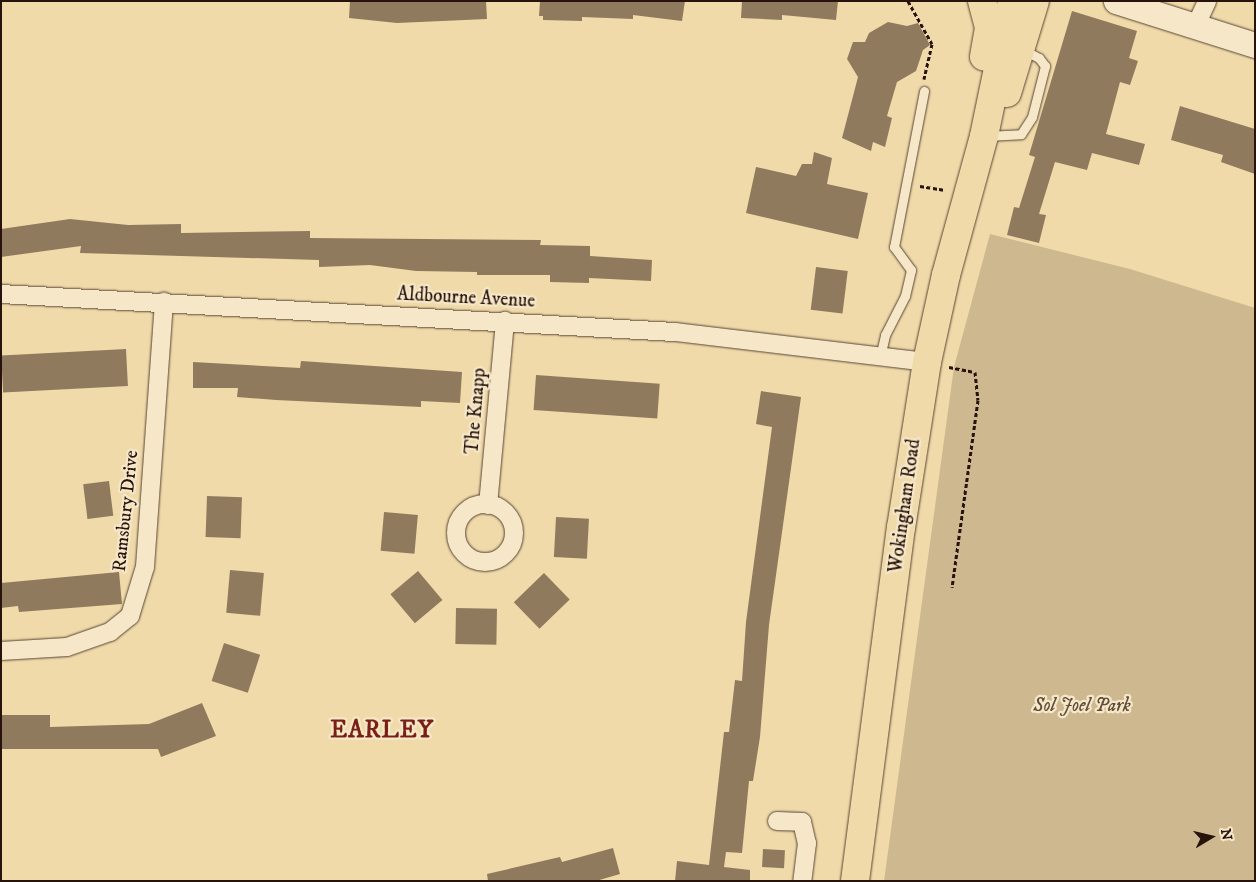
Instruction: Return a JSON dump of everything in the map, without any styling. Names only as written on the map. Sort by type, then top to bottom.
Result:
[{"type":"main road","points":[[982,1],[989,28],[974,113],[984,136]]},
{"type":"main road","name":"Wokingham Road","points":[[855,881],[908,473],[937,364],[946,275],[984,136],[1012,1]]},
{"type":"main road","name":"Wokingham Road","points":[[984,136],[1002,106],[1022,50],[1035,1]]},
{"type":"main road","points":[[1116,1],[1255,45]]},
{"type":"street","points":[[1196,25],[1207,1]]},
{"type":"street","name":"Aldbourne Avenue","points":[[1,294],[675,332],[937,364]]},
{"type":"street","name":"Ramsbury Drive","points":[[1,652],[67,647],[110,632],[130,616],[145,568],[164,302]]},
{"type":"street","name":"The Knapp","points":[[488,505],[505,321]]},
{"type":"street","points":[[777,821],[802,822],[807,843],[802,881]]},
{"type":"lane","points":[[880,357],[885,334],[904,296],[911,270],[894,247],[924,91]]},
{"type":"path","points":[[908,1],[932,44],[922,84],[924,91]]},
{"type":"path","points":[[907,184],[944,190]]},
{"type":"path","points":[[937,364],[975,372],[978,400],[952,587]]},
{"type":"green space","name":"Sol Joel Park","points":[[990,234],[1130,269],[1255,308],[1255,881],[884,881],[954,367]]},
{"type":"building","points":[[350,1],[486,1],[487,19],[397,23],[349,18]]},
{"type":"building","points":[[540,1],[685,1],[682,21],[633,15],[633,19],[582,17],[582,21],[543,20],[543,16],[539,16]]},
{"type":"building","points":[[742,1],[838,1],[836,20],[782,15],[782,20],[741,18]]},
{"type":"building","points":[[1072,11],[1137,31],[1129,58],[1138,61],[1130,85],[1120,82],[1106,134],[1145,144],[1139,165],[1092,153],[1087,170],[1055,162],[1039,214],[1046,215],[1039,243],[1007,235],[1014,207],[1019,208],[1035,157],[1029,155]]},
{"type":"building","points":[[888,22],[907,26],[918,23],[930,45],[923,50],[916,71],[897,82],[887,116],[892,118],[885,147],[873,142],[871,151],[842,138],[858,77],[847,59],[853,42],[865,42],[869,33]]},
{"type":"building","points":[[1180,106],[1255,129],[1255,174],[1221,162],[1223,155],[1171,140]]},
{"type":"building","points":[[814,152],[832,158],[827,184],[868,193],[858,239],[746,213],[756,167],[796,176],[802,164],[812,164]]},
{"type":"building","points":[[70,219],[128,225],[181,224],[181,233],[310,231],[310,238],[541,240],[540,245],[590,246],[590,256],[652,260],[651,281],[589,278],[589,283],[550,282],[550,275],[477,275],[477,272],[416,271],[370,265],[319,267],[319,260],[80,253],[81,246],[1,257],[1,229]]},
{"type":"building","points":[[816,267],[848,271],[843,314],[811,310]]},
{"type":"building","points":[[126,349],[128,386],[3,392],[1,356]]},
{"type":"building","points":[[301,361],[462,372],[460,403],[421,401],[421,407],[276,400],[237,397],[238,388],[193,388],[193,362],[300,368]]},
{"type":"building","points":[[536,375],[660,384],[657,419],[534,410]]},
{"type":"building","points":[[761,391],[801,397],[769,625],[760,737],[753,781],[749,781],[742,853],[726,852],[724,867],[750,870],[750,881],[675,881],[677,861],[709,865],[724,732],[729,732],[735,680],[742,681],[746,622],[772,427],[756,424]]},
{"type":"building","points":[[109,481],[113,516],[87,519],[83,484]]},
{"type":"building","points":[[207,496],[242,497],[241,538],[206,537]]},
{"type":"building","points":[[384,512],[418,515],[414,554],[381,551]]},
{"type":"building","points":[[556,517],[589,519],[587,559],[554,557]]},
{"type":"building","points":[[230,570],[264,573],[260,616],[226,613]]},
{"type":"building","points":[[418,571],[442,600],[415,623],[390,594]]},
{"type":"building","points":[[119,572],[122,604],[19,612],[18,606],[1,608],[1,583]]},
{"type":"building","points":[[544,573],[570,600],[539,629],[514,602]]},
{"type":"building","points":[[456,608],[497,609],[496,645],[455,644]]},
{"type":"building","points":[[224,643],[260,655],[248,693],[212,681]]},
{"type":"building","points":[[202,703],[216,736],[161,757],[158,749],[1,749],[1,715],[50,715],[50,727],[149,724]]},
{"type":"building","points":[[613,848],[620,874],[596,881],[488,881],[487,874],[560,857],[562,862]]},
{"type":"building","points":[[763,849],[785,850],[784,868],[762,867]]},
{"type":"district","name":"EARLEY","points":[[382,731]]}]
